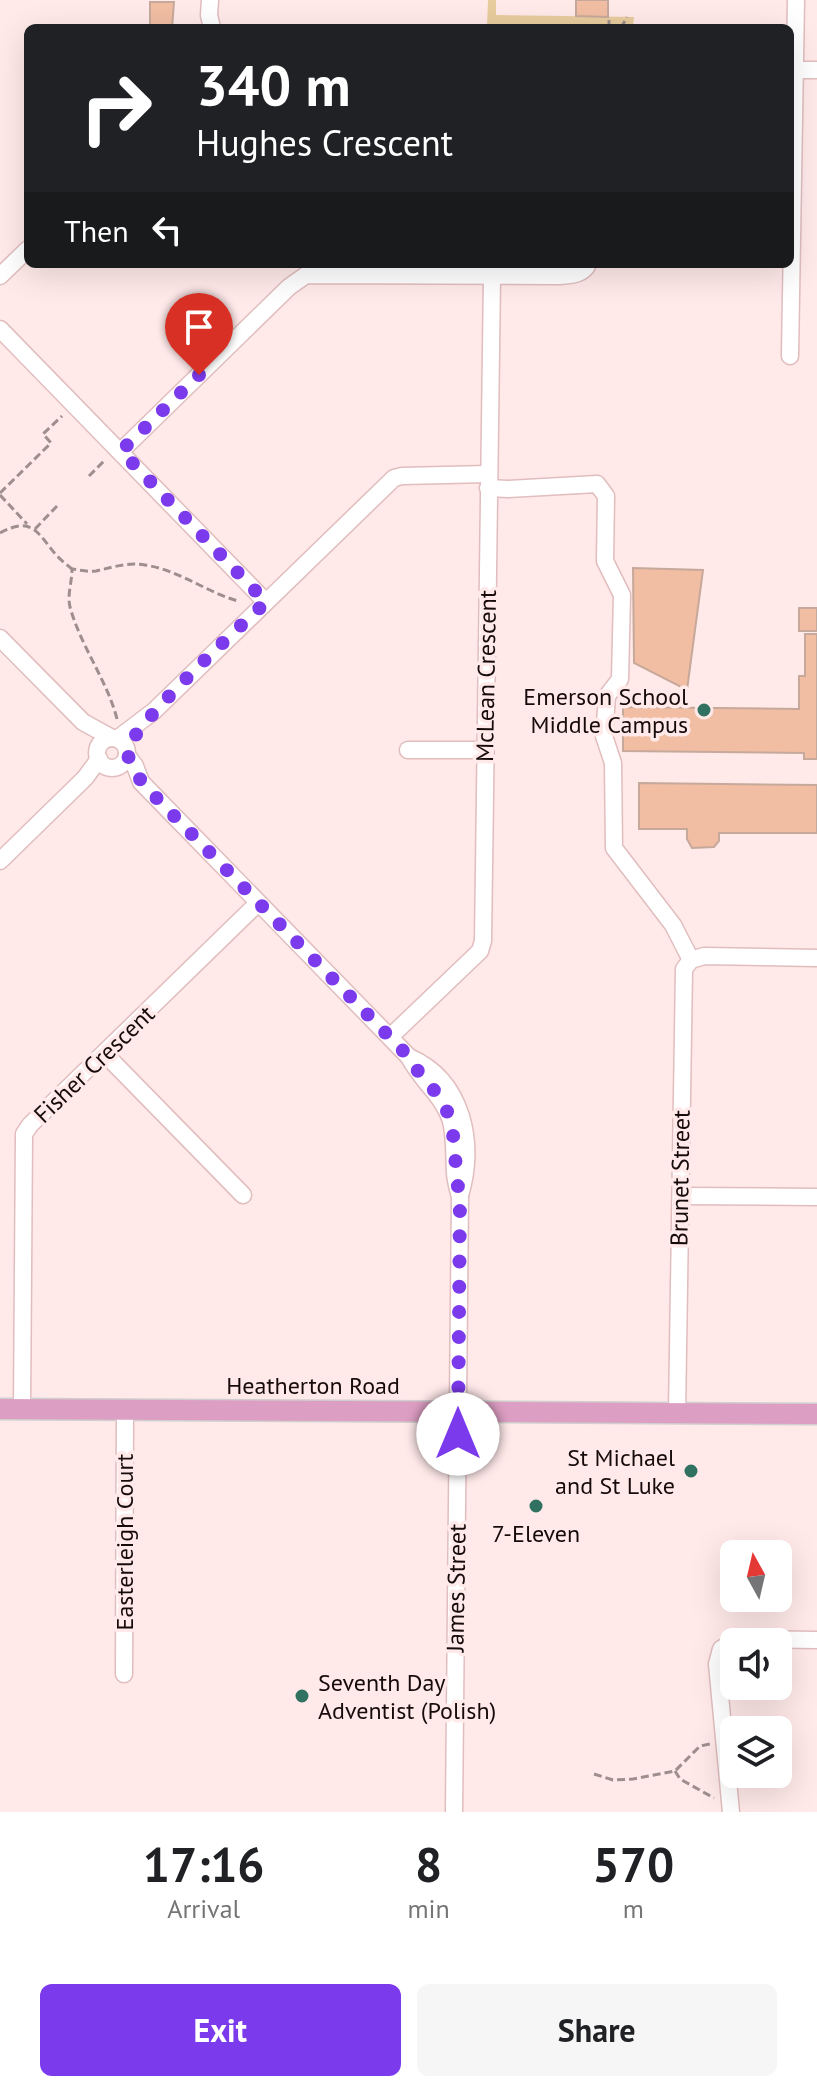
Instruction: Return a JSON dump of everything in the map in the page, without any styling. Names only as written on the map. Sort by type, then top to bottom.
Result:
[{"type":"main road","name":"Heatherton Road","points":[[0,1409],[817,1414]]},
{"type":"street","points":[[794,35],[796,0]]},
{"type":"street","points":[[794,70],[817,70]]},
{"type":"street","points":[[0,276],[24,253]]},
{"type":"street","points":[[121,451],[289,287],[306,275],[492,277],[569,275],[585,268]]},
{"type":"street","points":[[790,356],[791,268]]},
{"type":"street","name":"McLean Crescent","points":[[390,1037],[480,951],[483,941],[492,277]]},
{"type":"street","points":[[0,329],[266,602]]},
{"type":"street","points":[[0,861],[394,478],[488,481],[508,489],[597,484],[606,496],[605,561],[622,595],[620,679],[607,696],[604,736],[613,763],[614,848],[697,958],[817,958]]},
{"type":"street","name":"James Street","points":[[0,638],[83,722],[90,740],[135,766],[141,782],[409,1057],[415,1070],[439,1097],[450,1121],[460,1197],[454,1812]]},
{"type":"street","points":[[408,750],[485,750]]},
{"type":"street","name":"Fisher Crescent","points":[[22,1409],[24,1134],[258,903]]},
{"type":"street","name":"Brunet Street","points":[[677,1413],[682,976],[684,969],[697,958]]},
{"type":"street","points":[[105,1054],[243,1195]]},
{"type":"street","points":[[681,1196],[817,1197]]},
{"type":"street","name":"Easterleigh Court","points":[[124,1674],[125,1410]]},
{"type":"street","points":[[722,1716],[717,1664],[721,1649],[737,1639],[817,1640]]},
{"type":"street","points":[[728,1788],[730,1810]]},
{"type":"path","points":[[609,17],[609,24]]},
{"type":"path","points":[[623,24],[627,17]]},
{"type":"path","points":[[62,416],[43,434],[51,443],[0,494],[72,569],[90,571],[124,564],[147,565],[238,601]]},
{"type":"path","points":[[89,476],[105,460]]},
{"type":"path","points":[[33,528],[57,506]]},
{"type":"path","points":[[0,533],[15,526],[33,528]]},
{"type":"path","points":[[72,569],[70,606],[117,719]]},
{"type":"path","points":[[594,1774],[613,1780],[675,1771],[700,1746],[720,1741]]},
{"type":"path","points":[[675,1771],[680,1779],[730,1810]]},
{"type":"shaded area","points":[[488,0],[496,0],[496,15],[634,17],[633,24],[487,24]]},
{"type":"building","points":[[576,0],[608,0],[608,17],[576,16]]},
{"type":"building","points":[[150,2],[174,2],[172,24],[150,24]]},
{"type":"building","points":[[633,568],[703,570],[687,690],[634,663]]},
{"type":"building","points":[[799,608],[817,608],[817,631],[799,631]]},
{"type":"building","points":[[805,634],[817,634],[817,759],[804,759],[804,753],[623,751],[623,707],[799,709],[799,676],[805,676]]},
{"type":"building","points":[[639,783],[817,785],[817,833],[719,833],[719,841],[714,847],[692,848],[687,839],[687,829],[639,829]]},
{"type":"place","name":"Emerson School Middle Campus","points":[[704,710]]},
{"type":"place","name":"St Michael and St Luke","points":[[691,1471]]},
{"type":"place","name":"7-Eleven","points":[[536,1506]]},
{"type":"place","name":"Seventh Day Adventist (Polish)","points":[[302,1696]]},
{"type":"route","points":[[199,375],[121,451],[266,602],[154,711],[134,738],[127,755],[141,782],[409,1057],[415,1070],[445,1107],[453,1132],[455,1177],[460,1197],[458,1434]]}]
